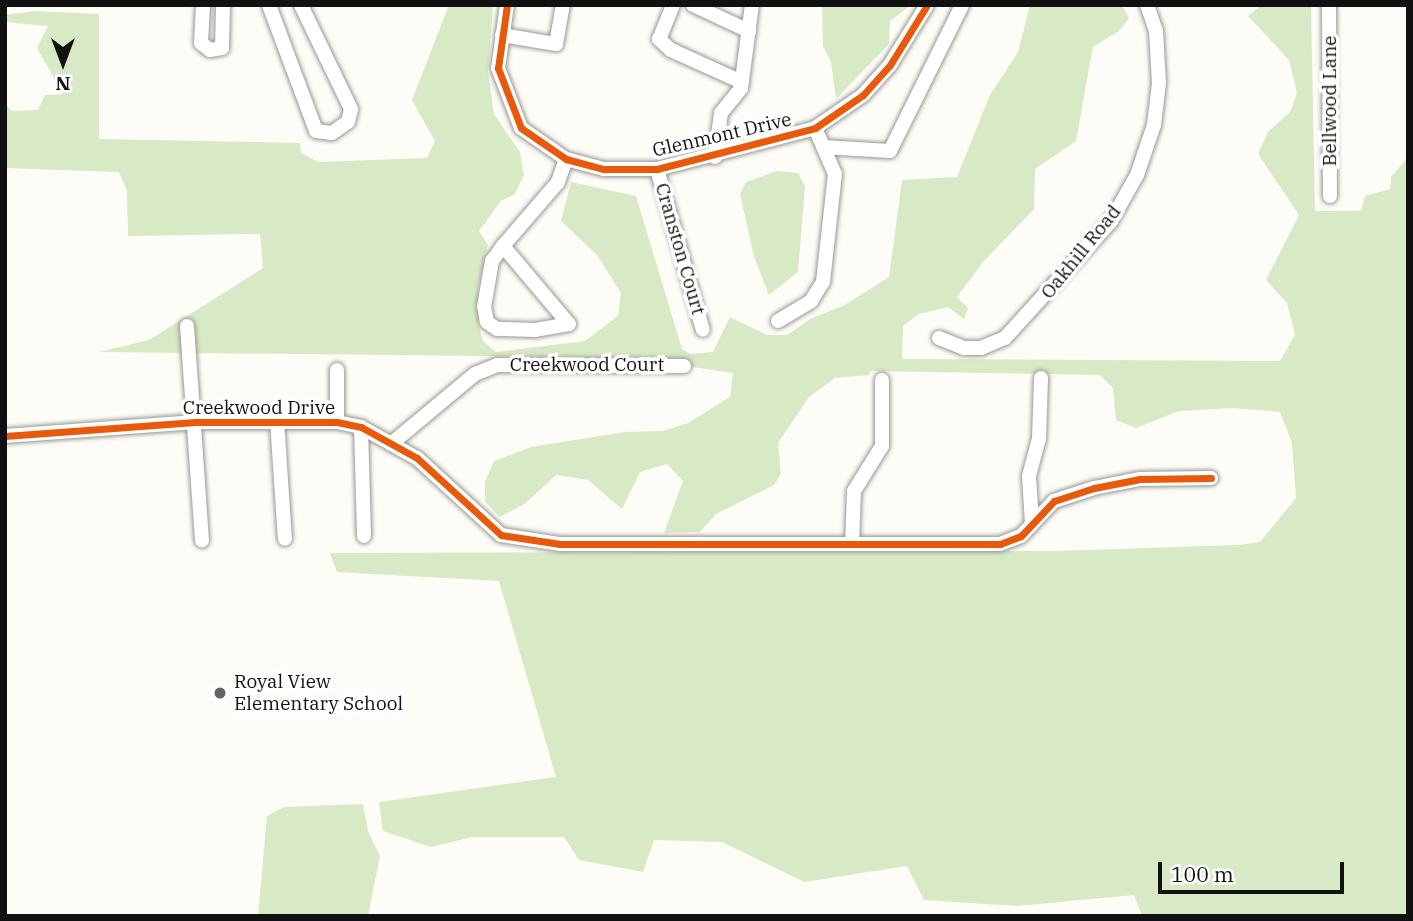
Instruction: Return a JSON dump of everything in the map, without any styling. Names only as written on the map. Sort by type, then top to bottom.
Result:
[{"type":"street","points":[[203,5],[201,43],[211,50],[222,48],[223,5]]},
{"type":"street","points":[[269,5],[316,131],[332,133],[348,122],[351,109],[301,5]]},
{"type":"street","name":"Glenmont Drive","points":[[507,5],[498,68],[521,128],[566,159],[604,169],[657,169],[715,157],[815,128],[863,95],[890,65],[927,5]]},
{"type":"street","points":[[502,35],[556,44],[563,5]]},
{"type":"street","points":[[673,5],[659,39],[671,50],[742,82]]},
{"type":"street","points":[[693,5],[749,31]]},
{"type":"street","points":[[715,157],[721,113],[742,82],[752,5]]},
{"type":"street","points":[[824,147],[890,151],[962,5]]},
{"type":"street","name":"Oakhill Road","points":[[939,338],[964,348],[981,348],[1005,338],[1111,221],[1137,175],[1154,125],[1159,83],[1156,31],[1147,5]]},
{"type":"street","name":"Bellwood Lane","points":[[1329,5],[1330,196]]},
{"type":"street","points":[[778,321],[811,301],[823,282],[835,174],[815,128]]},
{"type":"street","points":[[503,246],[569,324],[535,330],[497,329],[487,322],[486,281],[503,246],[558,182],[566,159]]},
{"type":"street","name":"Cranston Court","points":[[657,169],[703,330]]},
{"type":"street","points":[[187,326],[202,540]]},
{"type":"street","name":"Creekwood Court","points":[[391,444],[475,374],[497,365],[684,366]]},
{"type":"street","points":[[337,370],[337,422]]},
{"type":"street","points":[[1032,524],[1029,476],[1041,424],[1041,378]]},
{"type":"street","points":[[852,544],[854,491],[882,446],[882,380]]},
{"type":"street","points":[[277,421],[285,539]]},
{"type":"street","name":"Creekwood Drive","points":[[5,436],[195,422],[337,422],[361,427],[417,458],[501,535],[560,544],[1000,544],[1021,536],[1054,501],[1094,488],[1140,480],[1211,478]]},
{"type":"street","points":[[361,427],[364,536]]},
{"type":"green space","points":[[449,5],[493,5],[488,71],[494,114],[520,152],[524,175],[515,194],[501,201],[479,231],[488,245],[478,287],[478,323],[483,341],[496,352],[585,341],[618,316],[621,293],[597,255],[561,221],[571,182],[636,196],[682,349],[691,354],[713,352],[730,317],[767,335],[787,335],[812,318],[843,306],[889,277],[902,180],[957,177],[990,95],[1018,52],[1030,5],[1122,5],[1129,18],[1119,31],[1093,47],[1076,141],[1035,169],[1034,209],[983,262],[957,297],[968,308],[964,319],[948,307],[919,314],[903,326],[902,359],[1280,361],[1295,335],[1287,303],[1266,280],[1299,215],[1258,154],[1268,132],[1290,112],[1297,93],[1289,60],[1248,16],[1262,5],[1311,5],[1315,211],[1361,211],[1365,196],[1390,189],[1391,177],[1408,157],[1408,916],[1142,916],[1134,895],[1017,906],[924,900],[907,866],[804,882],[722,842],[654,840],[643,872],[579,860],[564,837],[472,837],[431,847],[383,831],[379,802],[556,777],[499,581],[337,572],[330,553],[1057,551],[1238,545],[1260,542],[1296,498],[1292,443],[1280,412],[1233,408],[1179,411],[1136,428],[1116,420],[1113,388],[1100,375],[871,371],[869,375],[835,378],[809,397],[778,443],[781,474],[774,485],[716,514],[700,532],[664,533],[683,481],[667,464],[640,472],[622,509],[588,480],[556,475],[526,503],[500,517],[485,502],[485,482],[494,461],[531,447],[625,432],[663,431],[688,423],[730,397],[733,373],[692,367],[677,358],[98,352],[149,340],[263,268],[260,234],[128,236],[127,191],[119,172],[5,168],[5,104],[12,111],[38,110],[45,95],[63,94],[37,48],[48,26],[6,22],[5,15],[36,11],[99,14],[99,139],[300,143],[301,153],[318,162],[427,158],[435,141],[412,100]]},
{"type":"green space","points":[[822,5],[911,5],[890,21],[889,44],[836,99],[831,62],[823,46]]},
{"type":"green space","points":[[777,171],[798,173],[805,186],[798,272],[769,295],[754,257],[740,194],[746,182]]},
{"type":"green space","points":[[363,804],[368,831],[380,856],[368,916],[258,916],[267,816],[284,807]]},
{"type":"cycle path","points":[[507,5],[498,68],[521,128],[566,159],[604,169],[657,169],[815,128],[863,95],[890,65],[927,5]]},
{"type":"cycle path","points":[[5,436],[195,422],[337,422],[361,427],[417,458],[501,535],[560,544],[1000,544],[1021,536],[1054,501],[1094,488],[1140,479],[1211,478]]},
{"type":"place","name":"Royal View Elementary School","points":[[220,693]]}]
